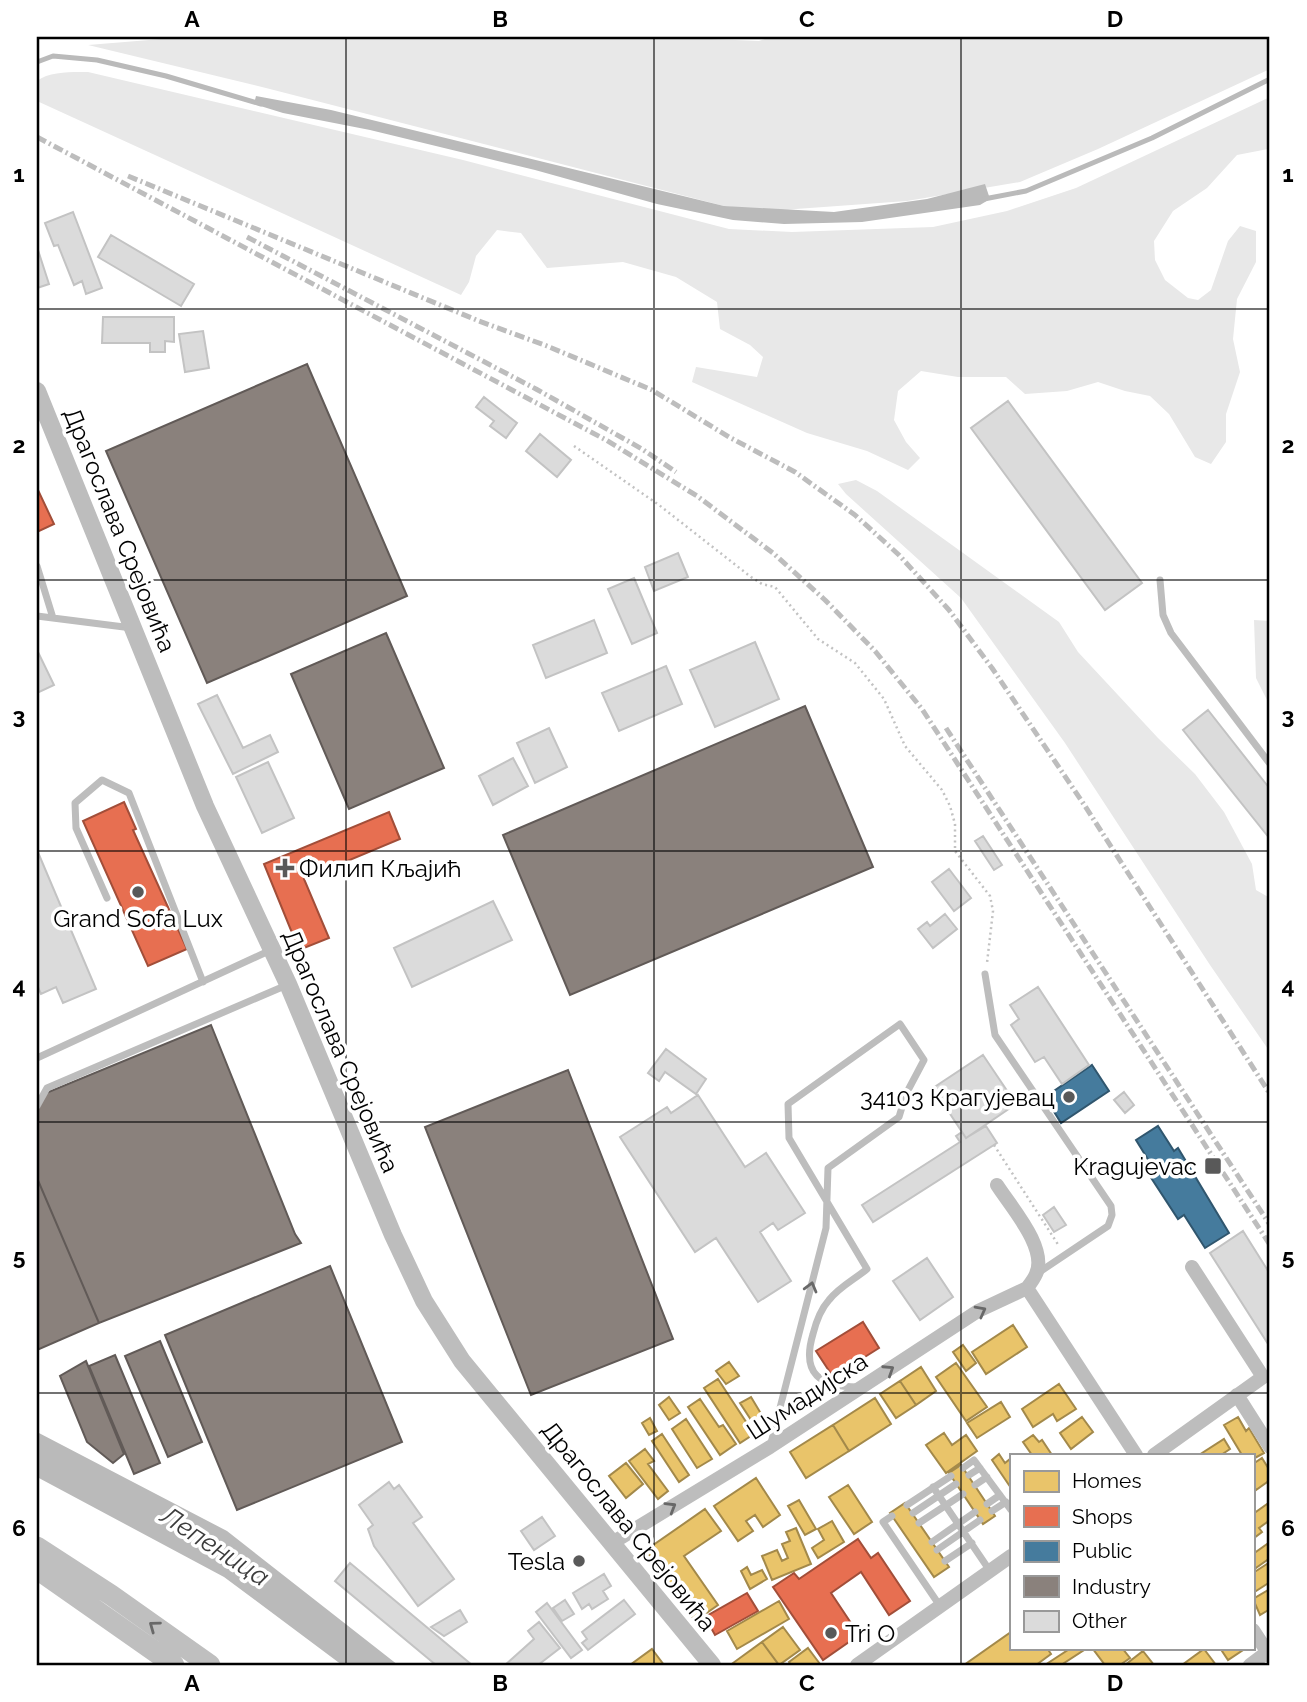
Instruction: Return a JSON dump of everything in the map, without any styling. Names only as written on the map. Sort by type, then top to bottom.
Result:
[{"type":"main road","points":[[37,1547],[210,1665]]},
{"type":"main road","points":[[37,1569],[174,1665]]},
{"type":"street","name":"Драгослава Срејовића","points":[[37,391],[41,413],[133,628],[205,806],[288,984],[424,1301],[462,1361],[712,1665]]},
{"type":"street","points":[[997,1185],[1035,1244],[1039,1259],[1037,1273],[1027,1289],[1135,1454]]},
{"type":"street","points":[[1155,1454],[1263,1377],[1192,1268]]},
{"type":"street","name":"Шумадијска","points":[[612,1542],[770,1447],[978,1311],[1027,1289]]},
{"type":"street","points":[[1237,1395],[1270,1447]]},
{"type":"street","points":[[857,1665],[1010,1557]]},
{"type":"street","points":[[1251,1665],[1269,1653],[1254,1631]]},
{"type":"lane","points":[[37,566],[53,618]]},
{"type":"lane","points":[[1160,580],[1164,615],[1171,632],[1270,764]]},
{"type":"lane","points":[[37,616],[133,628]]},
{"type":"lane","points":[[107,898],[76,828],[75,803],[102,780],[129,793],[203,982]]},
{"type":"lane","points":[[37,1058],[272,950]]},
{"type":"lane","points":[[985,974],[995,1035],[1111,1206],[1112,1215],[1108,1226],[1037,1273]]},
{"type":"lane","points":[[37,1106],[47,1088],[288,984]]},
{"type":"lane","points":[[770,1447],[826,1228],[827,1204],[828,1168],[899,1117],[906,1094],[924,1060],[900,1024],[788,1104],[789,1138],[827,1204],[867,1269],[827,1301],[814,1325],[808,1348],[812,1367],[824,1382],[862,1388]]},
{"type":"lane","points":[[963,1468],[974,1460],[1010,1508]]},
{"type":"lane","points":[[969,1475],[980,1468]]},
{"type":"lane","points":[[907,1505],[951,1476]]},
{"type":"lane","points":[[975,1485],[987,1476]]},
{"type":"lane","points":[[913,1513],[956,1484]]},
{"type":"lane","points":[[933,1488],[990,1571]]},
{"type":"lane","points":[[919,1523],[962,1494]]},
{"type":"lane","points":[[1000,1495],[990,1507],[1006,1502]]},
{"type":"lane","points":[[937,1549],[975,1512]]},
{"type":"lane","points":[[892,1516],[883,1522],[941,1606]]},
{"type":"lane","points":[[932,1542],[980,1520]]},
{"type":"lane","points":[[888,1530],[897,1524]]},
{"type":"lane","points":[[895,1540],[904,1534]]},
{"type":"lane","points":[[945,1561],[971,1544]]},
{"type":"lane","points":[[908,1559],[917,1553]]},
{"type":"lane","points":[[914,1566],[922,1560]]},
{"type":"lane","points":[[921,1578],[930,1572]]},
{"type":"path","points":[[574,446],[659,505],[751,577],[762,584],[775,587],[818,639],[855,663],[884,699],[905,746],[942,790],[950,806],[955,824],[955,851],[990,896],[993,911],[985,974]]},
{"type":"path","points":[[994,1145],[1065,1255]]},
{"type":"shaded area","points":[[186,37],[661,37],[759,41],[771,37],[1270,37],[1270,69],[1020,182],[907,201],[768,211],[724,206],[88,45]]},
{"type":"shaded area","points":[[88,72],[463,160],[729,229],[792,232],[933,227],[1007,211],[1076,188],[1270,97],[1268,149],[1237,155],[1207,188],[1173,211],[1154,241],[1155,260],[1165,280],[1188,298],[1198,300],[1211,290],[1228,241],[1240,226],[1256,231],[1256,262],[1237,299],[1233,339],[1240,372],[1226,414],[1226,442],[1211,464],[1195,457],[1169,414],[1150,396],[1098,382],[1067,391],[1025,394],[1006,377],[958,377],[921,371],[898,391],[894,420],[906,442],[920,458],[908,470],[867,451],[807,433],[692,382],[696,367],[757,377],[763,357],[750,345],[720,329],[717,302],[676,277],[623,262],[547,268],[521,233],[497,230],[476,256],[469,282],[461,295],[37,101],[37,81],[42,78],[61,73]]},
{"type":"shaded area","points":[[856,480],[877,491],[1059,622],[1078,652],[1195,774],[1224,812],[1252,864],[1256,890],[1270,898],[1270,1052],[1065,743],[961,598],[838,484]]},
{"type":"shaded area","points":[[1254,620],[1270,621],[1270,706],[1256,678]]},
{"type":"water","points":[[256,96],[331,110],[724,206],[834,212],[927,199],[985,184],[990,199],[980,205],[862,222],[784,224],[733,220],[657,204],[535,170],[370,130],[283,113],[254,104]]},
{"type":"water","name":"Лепеница","points":[[37,1432],[227,1531],[398,1665],[342,1665],[224,1577],[37,1477]]},
{"type":"building: Homes","points":[[1013,1325],[1027,1347],[986,1374],[972,1352]]},
{"type":"building: Homes","points":[[963,1345],[976,1363],[966,1371],[953,1352]]},
{"type":"building: Homes","points":[[729,1362],[739,1376],[726,1384],[716,1371]]},
{"type":"building: Homes","points":[[956,1363],[987,1407],[966,1421],[936,1377]]},
{"type":"building: Homes","points":[[921,1367],[936,1391],[916,1405],[900,1381]]},
{"type":"building: Homes","points":[[718,1379],[754,1434],[740,1443],[704,1388]]},
{"type":"building: Homes","points":[[900,1381],[916,1405],[896,1418],[880,1394]]},
{"type":"building: Homes","points":[[1059,1384],[1076,1409],[1057,1421],[1053,1414],[1033,1427],[1022,1409]]},
{"type":"building: Homes","points":[[669,1397],[680,1413],[669,1420],[659,1405]]},
{"type":"building: Homes","points":[[751,1397],[763,1417],[753,1423],[740,1403]]},
{"type":"building: Homes","points":[[875,1398],[891,1424],[849,1451],[833,1425]]},
{"type":"building: Homes","points":[[700,1399],[719,1427],[723,1425],[736,1444],[720,1455],[688,1407]]},
{"type":"building: Homes","points":[[1001,1402],[1010,1417],[977,1438],[967,1423]]},
{"type":"building: Homes","points":[[1082,1417],[1093,1432],[1071,1449],[1060,1433]]},
{"type":"building: Homes","points":[[1238,1417],[1246,1431],[1249,1428],[1264,1453],[1254,1458],[1254,1454],[1241,1454],[1224,1425]]},
{"type":"building: Homes","points":[[650,1418],[657,1431],[649,1435],[642,1423]]},
{"type":"building: Homes","points":[[686,1419],[712,1459],[697,1468],[672,1429]]},
{"type":"building: Homes","points":[[833,1425],[849,1451],[806,1478],[790,1452]]},
{"type":"building: Homes","points":[[944,1433],[952,1445],[966,1435],[977,1451],[946,1473],[926,1445]]},
{"type":"building: Homes","points":[[662,1434],[689,1475],[679,1482],[652,1441]]},
{"type":"building: Homes","points":[[1033,1435],[1039,1442],[1042,1440],[1051,1454],[1031,1454],[1023,1442]]},
{"type":"building: Homes","points":[[1224,1439],[1230,1449],[1222,1454],[1201,1454]]},
{"type":"building: Homes","points":[[645,1449],[654,1461],[648,1464],[668,1491],[658,1499],[629,1461]]},
{"type":"building: Homes","points":[[999,1454],[1005,1463],[1010,1459],[1010,1487],[992,1460]]},
{"type":"building: Homes","points":[[1262,1458],[1270,1471],[1270,1480],[1256,1490],[1254,1487],[1254,1463]]},
{"type":"building: Homes","points":[[626,1463],[643,1484],[626,1498],[609,1476]]},
{"type":"building: Homes","points":[[961,1465],[995,1516],[983,1524],[949,1473]]},
{"type":"building: Homes","points":[[756,1478],[780,1515],[763,1527],[755,1515],[746,1521],[753,1531],[738,1541],[714,1506]]},
{"type":"building: Homes","points":[[848,1485],[872,1522],[854,1534],[829,1497]]},
{"type":"building: Homes","points":[[799,1500],[816,1529],[805,1535],[788,1506]]},
{"type":"building: Homes","points":[[1270,1502],[1270,1520],[1259,1528],[1262,1532],[1254,1538],[1254,1513]]},
{"type":"building: Homes","points":[[905,1503],[949,1567],[934,1577],[890,1513]]},
{"type":"building: Homes","points":[[705,1509],[721,1531],[684,1556],[718,1605],[695,1621],[646,1550]]},
{"type":"building: Homes","points":[[832,1521],[844,1542],[818,1558],[812,1548],[824,1540],[818,1529]]},
{"type":"building: Homes","points":[[796,1528],[811,1564],[772,1580],[762,1556],[777,1550],[782,1561],[788,1558],[782,1544],[790,1541],[786,1532]]},
{"type":"building: Homes","points":[[1270,1542],[1270,1558],[1254,1569],[1254,1553]]},
{"type":"building: Homes","points":[[1270,1562],[1270,1582],[1254,1592],[1254,1572]]},
{"type":"building: Homes","points":[[747,1567],[751,1575],[762,1570],[767,1579],[750,1589],[741,1571]]},
{"type":"building: Homes","points":[[1270,1589],[1270,1609],[1260,1615],[1254,1598]]},
{"type":"building: Homes","points":[[779,1601],[789,1619],[737,1649],[727,1631]]},
{"type":"building: Homes","points":[[783,1627],[800,1650],[779,1665],[762,1642]]},
{"type":"building: Homes","points":[[1010,1633],[1010,1650],[1048,1650],[1051,1654],[1036,1665],[964,1665]]},
{"type":"building: Homes","points":[[762,1642],[779,1665],[733,1663]]},
{"type":"building: Homes","points":[[808,1648],[820,1664],[791,1665],[789,1662]]},
{"type":"building: Homes","points":[[652,1649],[664,1665],[630,1665]]},
{"type":"building: Homes","points":[[1068,1650],[1084,1650],[1061,1665],[1045,1665]]},
{"type":"building: Homes","points":[[1094,1650],[1124,1650],[1130,1658],[1120,1665],[1105,1665]]},
{"type":"building: Homes","points":[[1205,1650],[1216,1665],[1182,1665]]},
{"type":"building: Homes","points":[[1221,1650],[1243,1650],[1228,1660]]},
{"type":"building: Homes","points":[[1143,1651],[1154,1665],[1125,1665]]},
{"type":"building: Shops","points":[[37,488],[54,524],[37,532]]},
{"type":"building: Shops","points":[[124,802],[136,829],[133,830],[187,949],[148,966],[83,821]]},
{"type":"building: Shops","points":[[389,812],[400,839],[304,879],[329,938],[299,950],[264,864]]},
{"type":"building: Shops","points":[[863,1322],[879,1348],[833,1377],[816,1351]]},
{"type":"building: Shops","points":[[858,1539],[871,1558],[878,1553],[910,1601],[889,1615],[861,1572],[831,1593],[859,1635],[823,1660],[773,1587],[794,1573],[799,1579]]},
{"type":"building: Shops","points":[[747,1593],[758,1611],[715,1635],[705,1617]]},
{"type":"building: Public","points":[[1092,1065],[1109,1091],[1061,1123],[1045,1097]]},
{"type":"building: Public","name":"Kragujevac","points":[[1158,1126],[1174,1151],[1178,1148],[1229,1233],[1205,1248],[1184,1215],[1178,1219],[1146,1170],[1152,1166],[1136,1140]]},
{"type":"building: Industry","points":[[307,364],[407,596],[207,683],[106,451]]},
{"type":"building: Industry","points":[[386,633],[444,768],[349,809],[291,674]]},
{"type":"building: Industry","points":[[805,706],[873,867],[570,995],[503,835]]},
{"type":"building: Industry","points":[[211,1025],[295,1234],[301,1243],[99,1323],[37,1178],[37,1110],[46,1093]]},
{"type":"building: Industry","points":[[568,1070],[673,1339],[531,1395],[425,1127]]},
{"type":"building: Industry","points":[[37,1178],[99,1323],[37,1350]]},
{"type":"building: Industry","points":[[330,1266],[402,1442],[237,1510],[165,1335]]},
{"type":"building: Industry","points":[[160,1341],[202,1442],[168,1457],[125,1356]]},
{"type":"building: Industry","points":[[115,1355],[160,1463],[134,1474],[89,1366]]},
{"type":"building: Industry","points":[[86,1361],[124,1454],[113,1463],[87,1442],[60,1376]]},
{"type":"building: Other","points":[[73,212],[102,288],[86,294],[82,281],[74,285],[58,245],[54,246],[45,223]]},
{"type":"building: Other","points":[[111,235],[194,284],[181,306],[98,257]]},
{"type":"building: Other","points":[[37,247],[49,284],[37,288]]},
{"type":"building: Other","points":[[103,317],[174,317],[174,342],[165,341],[165,352],[150,352],[150,343],[102,343]]},
{"type":"building: Other","points":[[203,331],[209,368],[185,372],[179,334]]},
{"type":"building: Other","points":[[484,397],[517,423],[506,438],[490,426],[494,421],[476,407]]},
{"type":"building: Other","points":[[1008,401],[1142,583],[1105,610],[971,428]]},
{"type":"building: Other","points":[[540,434],[571,460],[557,477],[526,451]]},
{"type":"building: Other","points":[[678,553],[688,577],[654,591],[645,567]]},
{"type":"building: Other","points":[[634,578],[657,633],[632,644],[608,589]]},
{"type":"building: Other","points":[[594,620],[607,653],[546,678],[533,645]]},
{"type":"building: Other","points":[[755,642],[779,699],[715,727],[690,670]]},
{"type":"building: Other","points":[[37,650],[54,685],[37,693]]},
{"type":"building: Other","points":[[666,666],[682,704],[619,731],[602,693]]},
{"type":"building: Other","points":[[217,695],[243,748],[270,735],[278,752],[233,774],[198,704]]},
{"type":"building: Other","points":[[1208,710],[1270,789],[1270,839],[1183,730]]},
{"type":"building: Other","points":[[549,728],[567,767],[535,783],[517,743]]},
{"type":"building: Other","points":[[513,758],[528,786],[493,805],[479,776]]},
{"type":"building: Other","points":[[268,762],[294,818],[262,833],[236,777]]},
{"type":"building: Other","points":[[983,836],[1002,865],[994,870],[975,841]]},
{"type":"building: Other","points":[[37,850],[96,989],[63,1003],[56,987],[41,994],[37,985]]},
{"type":"building: Other","points":[[949,869],[971,898],[954,911],[932,882]]},
{"type":"building: Other","points":[[493,901],[512,940],[412,987],[394,948]]},
{"type":"building: Other","points":[[945,914],[957,929],[933,948],[918,929],[927,922],[930,926]]},
{"type":"building: Other","points":[[1038,987],[1089,1065],[1062,1084],[1044,1057],[1035,1062],[1011,1025],[1019,1019],[1010,1005]]},
{"type":"building: Other","points":[[666,1049],[706,1079],[696,1094],[665,1072],[659,1081],[648,1073]]},
{"type":"building: Other","points":[[983,1055],[1016,1104],[966,1138],[933,1088]]},
{"type":"building: Other","points":[[1124,1092],[1134,1105],[1125,1113],[1114,1100]]},
{"type":"building: Other","points":[[698,1095],[745,1167],[766,1153],[805,1213],[778,1230],[773,1223],[760,1232],[791,1281],[758,1302],[716,1238],[695,1252],[620,1137],[667,1107],[671,1113]]},
{"type":"building: Other","points":[[986,1126],[997,1143],[873,1222],[862,1205],[960,1142],[956,1136],[962,1132],[966,1138]]},
{"type":"building: Other","points":[[1054,1207],[1066,1225],[1054,1232],[1043,1215]]},
{"type":"building: Other","points":[[1243,1231],[1270,1274],[1270,1347],[1210,1253]]},
{"type":"building: Other","points":[[927,1258],[953,1297],[920,1320],[893,1281]]},
{"type":"building: Other","points":[[389,1482],[394,1489],[399,1485],[422,1517],[413,1523],[454,1579],[418,1606],[374,1546],[368,1529],[373,1525],[359,1505]]},
{"type":"building: Other","points":[[542,1517],[555,1536],[534,1550],[521,1531]]},
{"type":"building: Other","points":[[350,1563],[472,1665],[436,1665],[335,1581]]},
{"type":"building: Other","points":[[604,1574],[611,1586],[603,1591],[608,1599],[592,1609],[589,1604],[582,1609],[573,1593]]},
{"type":"building: Other","points":[[565,1600],[574,1614],[562,1621],[553,1608]]},
{"type":"building: Other","points":[[624,1600],[635,1614],[588,1650],[582,1643],[587,1639],[582,1632]]},
{"type":"building: Other","points":[[547,1603],[582,1650],[571,1658],[536,1612]]},
{"type":"building: Other","points":[[460,1610],[467,1622],[444,1636],[431,1627]]},
{"type":"building: Other","points":[[539,1622],[560,1648],[538,1665],[505,1665],[534,1639],[528,1631]]},
{"type":"waterway","points":[[37,62],[53,56],[97,60],[166,76],[261,104]]},
{"type":"waterway","points":[[984,199],[1026,191],[1152,138],[1270,79]]},
{"type":"railway","points":[[37,137],[606,440],[697,496],[773,553],[825,600],[875,651],[922,709],[1270,1245]]},
{"type":"railway","points":[[128,176],[652,390],[729,437],[795,472],[855,515],[899,555],[949,610],[992,668],[1085,806],[1270,1094]]},
{"type":"railway","points":[[247,237],[536,389],[642,449],[676,472]]},
{"type":"railway","points":[[946,728],[1270,1225]]},
{"type":"place","name":"Филип Кљајић","points":[[285,868]]},
{"type":"place","name":"Grand Sofa Lux","points":[[138,892]]},
{"type":"place","name":"34103 Крагујевац","points":[[1069,1097]]},
{"type":"place","name":"Kragujevac","points":[[1213,1166]]},
{"type":"place","name":"Tesla","points":[[579,1561]]},
{"type":"place","name":"Tri O","points":[[831,1633]]}]
